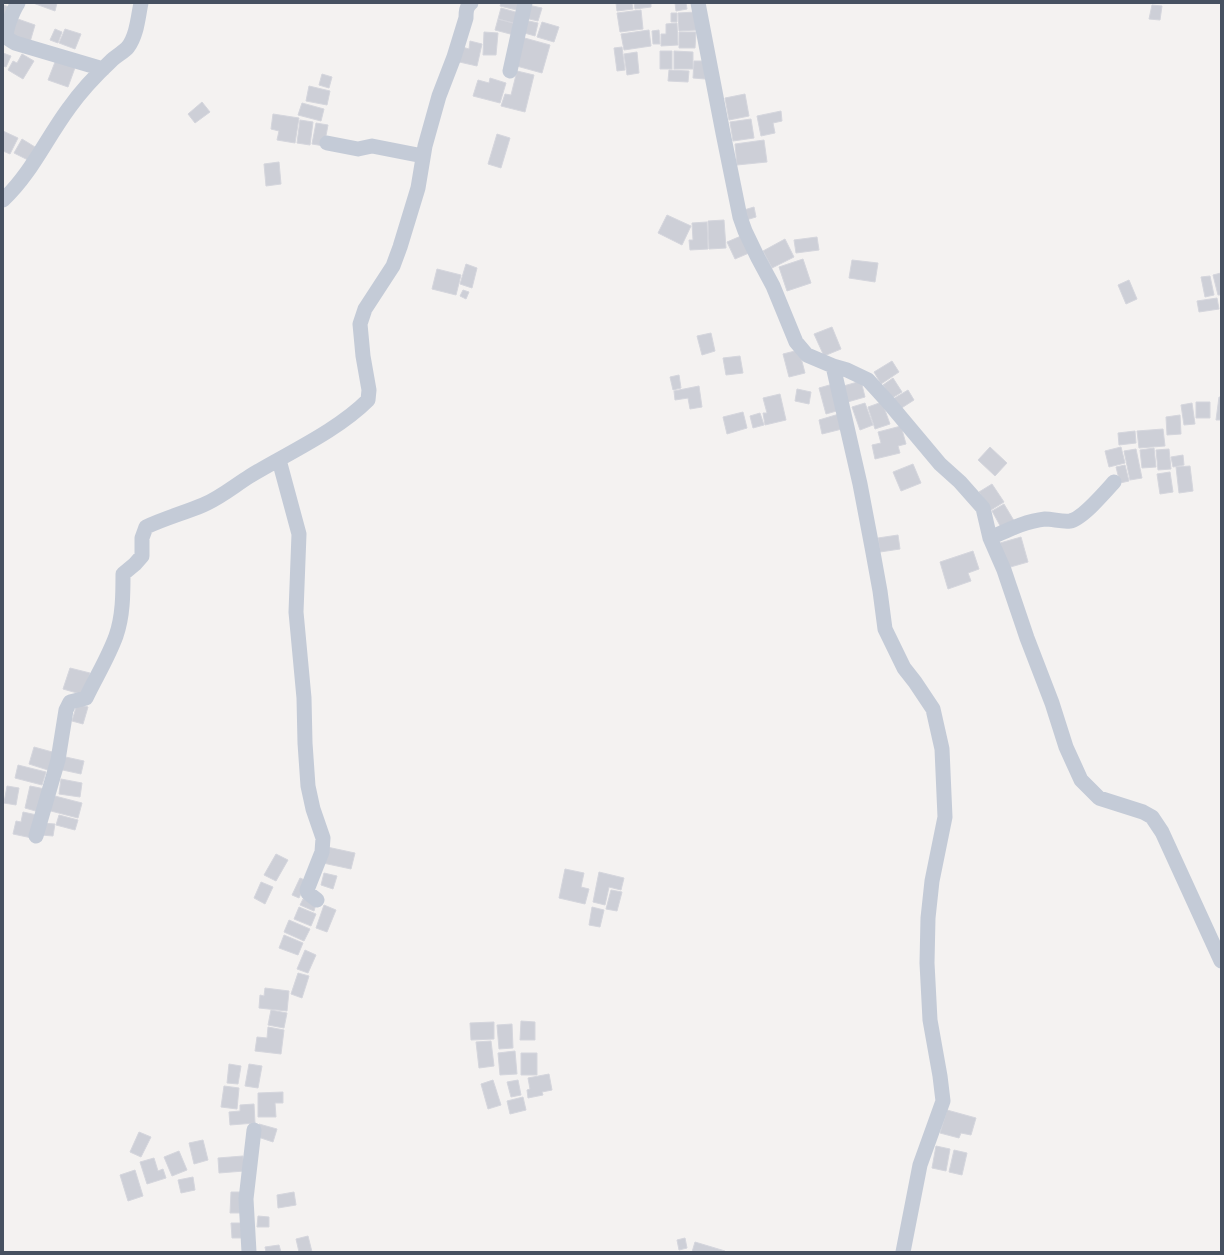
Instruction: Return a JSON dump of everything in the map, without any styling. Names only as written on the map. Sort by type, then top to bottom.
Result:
[{"type":"street","points":[[18,3],[7,29],[6,35],[8,39],[15,43],[103,69]]},
{"type":"street","points":[[3,200],[24,178],[69,108],[91,81],[113,59],[128,48],[133,38],[141,3]]},
{"type":"street","points":[[36,836],[58,760],[66,710],[70,702],[86,698],[105,662],[116,635],[123,594],[123,574],[136,564],[142,556],[142,538],[146,527],[220,497],[250,476],[329,430],[359,409],[368,400],[369,390],[363,356],[360,324],[365,309],[393,266],[400,247],[418,188],[425,146],[438,96],[454,57],[466,18],[466,12],[471,3]]},
{"type":"street","points":[[510,71],[525,3]]},
{"type":"street","points":[[698,3],[740,217],[745,231],[773,286],[796,342],[807,355],[832,366],[847,370],[868,380],[940,464],[960,482],[983,508],[990,538],[1004,570],[1027,638],[1052,703],[1066,747],[1081,780],[1099,798],[1143,812],[1152,817],[1162,832],[1221,961]]},
{"type":"street","points":[[327,143],[358,149],[372,146],[423,156]]},
{"type":"street","points":[[832,366],[860,484],[880,591],[885,629],[904,668],[933,709],[942,749],[945,817],[932,881],[928,918],[927,963],[930,1020],[943,1101],[920,1165],[903,1252]]},
{"type":"street","points":[[279,460],[299,534],[296,612],[304,698],[306,757],[313,809],[323,838],[322,852],[307,890],[308,893],[317,900]]},
{"type":"street","points":[[990,538],[1035,520],[1048,519],[1070,521],[1077,518],[1114,482]]},
{"type":"street","points":[[249,1252],[246,1199],[254,1130]]},
{"type":"building","points":[[33,3],[57,3],[55,11]]},
{"type":"building","points":[[501,3],[523,3],[521,11],[500,6]]},
{"type":"building","points":[[616,3],[632,3],[633,9],[617,11]]},
{"type":"building","points":[[634,3],[651,3],[651,7],[635,9]]},
{"type":"building","points":[[675,3],[686,3],[687,9],[676,11]]},
{"type":"building","points":[[3,5],[13,8],[9,19],[3,17]]},
{"type":"building","points":[[528,5],[542,8],[538,21],[525,18]]},
{"type":"building","points":[[1152,5],[1162,6],[1160,20],[1149,19]]},
{"type":"building","points":[[501,8],[519,13],[517,24],[498,19]]},
{"type":"building","points":[[641,10],[643,29],[620,32],[617,13]]},
{"type":"building","points":[[696,12],[697,30],[679,31],[678,13]]},
{"type":"building","points":[[671,13],[677,13],[677,22],[671,22]]},
{"type":"building","points":[[15,18],[35,25],[30,42],[9,36]]},
{"type":"building","points":[[498,19],[517,24],[514,35],[495,30]]},
{"type":"building","points":[[524,20],[538,23],[535,36],[521,32]]},
{"type":"building","points":[[542,22],[559,27],[554,42],[537,37]]},
{"type":"building","points":[[677,23],[678,45],[661,46],[661,34],[666,34],[666,24]]},
{"type":"building","points":[[55,29],[62,32],[58,43],[50,40]]},
{"type":"building","points":[[65,29],[81,34],[75,49],[59,43]]},
{"type":"building","points":[[649,30],[651,46],[624,50],[621,34]]},
{"type":"building","points":[[659,30],[660,44],[653,44],[652,31]]},
{"type":"building","points":[[484,32],[498,33],[496,55],[483,55]]},
{"type":"building","points":[[679,32],[696,32],[695,48],[679,48]]},
{"type":"building","points":[[521,37],[550,45],[542,73],[513,65]]},
{"type":"building","points":[[470,41],[482,44],[477,66],[455,61],[459,46],[469,49]]},
{"type":"building","points":[[622,47],[625,70],[617,71],[614,48]]},
{"type":"building","points":[[660,51],[672,51],[672,69],[660,69]]},
{"type":"building","points":[[674,51],[693,52],[693,69],[674,69]]},
{"type":"building","points":[[637,52],[639,73],[627,75],[624,54]]},
{"type":"building","points":[[3,53],[11,56],[6,67],[3,66]]},
{"type":"building","points":[[22,54],[34,61],[23,79],[8,70],[13,61],[17,63]]},
{"type":"building","points":[[57,57],[76,65],[68,87],[48,80]]},
{"type":"building","points":[[694,61],[706,61],[705,79],[693,78]]},
{"type":"building","points":[[669,70],[689,71],[688,82],[668,81]]},
{"type":"building","points":[[517,71],[534,75],[525,112],[501,106],[505,94],[511,95]]},
{"type":"building","points":[[322,74],[332,77],[329,88],[319,85]]},
{"type":"building","points":[[490,78],[506,83],[500,103],[473,96],[478,80],[489,83]]},
{"type":"building","points":[[309,86],[330,91],[327,105],[306,101]]},
{"type":"building","points":[[745,94],[749,116],[729,120],[725,98]]},
{"type":"building","points":[[202,102],[210,112],[195,123],[188,114]]},
{"type":"building","points":[[302,103],[324,109],[321,121],[298,115]]},
{"type":"building","points":[[781,111],[782,121],[773,123],[775,133],[761,136],[757,116]]},
{"type":"building","points":[[273,114],[299,118],[295,143],[277,140],[279,131],[271,129]]},
{"type":"building","points":[[751,119],[754,138],[733,141],[730,122]]},
{"type":"building","points":[[300,120],[313,122],[310,145],[297,143]]},
{"type":"building","points":[[316,123],[328,125],[324,146],[312,144]]},
{"type":"building","points":[[3,131],[18,138],[10,154],[3,151]]},
{"type":"building","points":[[497,134],[510,138],[501,168],[488,164]]},
{"type":"building","points":[[22,139],[35,147],[28,160],[14,153]]},
{"type":"building","points":[[764,140],[767,162],[737,165],[735,144]]},
{"type":"building","points":[[279,162],[281,184],[266,186],[264,164]]},
{"type":"building","points":[[754,207],[756,217],[746,220],[744,210]]},
{"type":"building","points":[[667,215],[691,226],[682,245],[658,233]]},
{"type":"building","points":[[724,220],[726,248],[709,249],[708,221]]},
{"type":"building","points":[[707,222],[708,249],[690,250],[689,240],[693,240],[692,223]]},
{"type":"building","points":[[741,236],[749,253],[735,259],[727,242]]},
{"type":"building","points":[[817,237],[819,250],[796,253],[794,240]]},
{"type":"building","points":[[785,239],[794,257],[772,268],[763,251]]},
{"type":"building","points":[[803,259],[811,283],[787,291],[779,267]]},
{"type":"building","points":[[852,260],[878,263],[875,282],[849,278]]},
{"type":"building","points":[[466,264],[477,268],[472,288],[460,284]]},
{"type":"building","points":[[437,269],[461,275],[456,295],[432,289]]},
{"type":"building","points":[[1221,273],[1221,295],[1218,295],[1213,275]]},
{"type":"building","points":[[1210,276],[1214,295],[1205,297],[1201,277]]},
{"type":"building","points":[[1129,280],[1137,299],[1126,304],[1118,285]]},
{"type":"building","points":[[463,290],[469,292],[466,299],[460,296]]},
{"type":"building","points":[[1217,298],[1219,309],[1199,312],[1197,301]]},
{"type":"building","points":[[832,327],[841,349],[824,356],[814,334]]},
{"type":"building","points":[[711,333],[715,351],[702,355],[697,336]]},
{"type":"building","points":[[799,350],[805,373],[789,377],[783,354]]},
{"type":"building","points":[[740,356],[743,373],[726,375],[723,358]]},
{"type":"building","points":[[892,361],[899,372],[881,384],[874,372]]},
{"type":"building","points":[[679,375],[681,388],[673,390],[670,377]]},
{"type":"building","points":[[893,378],[902,392],[892,398],[883,385]]},
{"type":"building","points":[[861,381],[865,397],[844,403],[840,387]]},
{"type":"building","points":[[833,384],[840,410],[826,414],[819,388]]},
{"type":"building","points":[[699,386],[702,407],[690,409],[688,398],[675,400],[674,391]]},
{"type":"building","points":[[797,389],[811,392],[809,404],[795,401]]},
{"type":"building","points":[[908,390],[914,400],[900,409],[893,399]]},
{"type":"building","points":[[780,394],[786,420],[765,425],[763,413],[767,413],[763,398]]},
{"type":"building","points":[[1219,397],[1221,397],[1221,420],[1216,420]]},
{"type":"building","points":[[882,402],[890,424],[875,429],[868,407]]},
{"type":"building","points":[[1196,402],[1210,402],[1210,418],[1196,418]]},
{"type":"building","points":[[865,403],[873,425],[860,430],[852,407]]},
{"type":"building","points":[[1192,403],[1195,424],[1184,425],[1181,405]]},
{"type":"building","points":[[743,412],[747,428],[727,434],[723,417]]},
{"type":"building","points":[[760,413],[764,425],[753,428],[750,416]]},
{"type":"building","points":[[839,414],[842,429],[822,434],[819,420]]},
{"type":"building","points":[[1180,415],[1181,434],[1167,435],[1166,417]]},
{"type":"building","points":[[901,426],[906,444],[898,446],[900,453],[875,459],[872,445],[881,443],[878,432]]},
{"type":"building","points":[[1163,429],[1165,446],[1139,448],[1137,431]]},
{"type":"building","points":[[1135,431],[1136,443],[1119,445],[1118,433]]},
{"type":"building","points":[[990,447],[1007,463],[995,476],[978,460]]},
{"type":"building","points":[[1121,447],[1125,463],[1109,467],[1105,451]]},
{"type":"building","points":[[1154,448],[1156,467],[1142,468],[1140,450]]},
{"type":"building","points":[[1136,449],[1142,478],[1130,480],[1124,451]]},
{"type":"building","points":[[1169,449],[1171,469],[1158,470],[1156,450]]},
{"type":"building","points":[[1183,455],[1184,465],[1173,467],[1171,457]]},
{"type":"building","points":[[913,464],[921,483],[901,491],[893,472]]},
{"type":"building","points":[[1125,465],[1129,481],[1120,483],[1116,467]]},
{"type":"building","points":[[1190,466],[1193,491],[1179,493],[1176,467]]},
{"type":"building","points":[[1170,472],[1173,492],[1160,494],[1157,474]]},
{"type":"building","points":[[992,484],[1004,502],[991,510],[979,492]]},
{"type":"building","points":[[1004,504],[1016,524],[1003,531],[992,511]]},
{"type":"building","points":[[898,535],[900,549],[880,552],[878,538]]},
{"type":"building","points":[[1021,537],[1028,562],[1007,568],[1000,543]]},
{"type":"building","points":[[973,551],[979,569],[968,573],[971,581],[948,589],[940,562]]},
{"type":"building","points":[[70,668],[90,673],[84,695],[63,689]]},
{"type":"building","points":[[77,704],[88,707],[83,724],[72,721]]},
{"type":"building","points":[[34,747],[56,753],[51,771],[29,764]]},
{"type":"building","points":[[61,756],[84,761],[81,774],[58,769]]},
{"type":"building","points":[[18,765],[46,772],[42,785],[15,778]]},
{"type":"building","points":[[61,779],[82,783],[80,797],[59,794]]},
{"type":"building","points":[[7,786],[19,788],[16,805],[4,803]]},
{"type":"building","points":[[30,786],[45,789],[39,812],[25,808]]},
{"type":"building","points":[[51,795],[82,803],[78,818],[47,810]]},
{"type":"building","points":[[23,812],[37,815],[32,838],[13,834],[16,821],[21,822]]},
{"type":"building","points":[[59,815],[78,820],[75,830],[56,825]]},
{"type":"building","points":[[42,823],[55,824],[53,836],[41,835]]},
{"type":"building","points":[[327,847],[355,853],[351,869],[323,863]]},
{"type":"building","points":[[276,854],[288,860],[276,881],[264,875]]},
{"type":"building","points":[[565,869],[584,873],[581,887],[589,889],[585,904],[559,898]]},
{"type":"building","points":[[599,872],[624,878],[621,890],[609,887],[605,905],[593,902]]},
{"type":"building","points":[[324,873],[337,876],[333,889],[321,885]]},
{"type":"building","points":[[300,878],[307,881],[299,898],[292,895]]},
{"type":"building","points":[[261,882],[273,887],[265,904],[254,898]]},
{"type":"building","points":[[611,890],[622,892],[617,911],[606,909]]},
{"type":"building","points":[[303,899],[316,904],[314,911],[300,905]]},
{"type":"building","points":[[324,905],[336,910],[327,932],[316,928]]},
{"type":"building","points":[[299,907],[316,914],[311,926],[294,919]]},
{"type":"building","points":[[592,907],[604,910],[600,927],[589,925]]},
{"type":"building","points":[[289,920],[310,929],[304,941],[284,932]]},
{"type":"building","points":[[284,935],[303,943],[298,955],[279,948]]},
{"type":"building","points":[[305,950],[316,955],[308,973],[297,969]]},
{"type":"building","points":[[298,973],[309,976],[302,998],[291,994]]},
{"type":"building","points":[[265,988],[289,991],[287,1011],[259,1008],[260,995],[264,996]]},
{"type":"building","points":[[271,1010],[287,1013],[284,1028],[268,1025]]},
{"type":"building","points":[[521,1021],[535,1022],[535,1040],[520,1040]]},
{"type":"building","points":[[494,1022],[494,1039],[471,1040],[470,1023]]},
{"type":"building","points":[[512,1024],[513,1048],[499,1049],[497,1025]]},
{"type":"building","points":[[268,1027],[284,1030],[281,1054],[255,1051],[257,1037],[267,1038]]},
{"type":"building","points":[[491,1041],[494,1066],[479,1068],[476,1042]]},
{"type":"building","points":[[515,1051],[517,1074],[500,1075],[498,1053]]},
{"type":"building","points":[[521,1053],[537,1053],[537,1075],[521,1075]]},
{"type":"building","points":[[229,1064],[241,1066],[238,1084],[227,1083]]},
{"type":"building","points":[[249,1064],[262,1066],[258,1088],[245,1086]]},
{"type":"building","points":[[549,1074],[552,1090],[542,1092],[543,1095],[528,1098],[527,1090],[530,1089],[528,1078]]},
{"type":"building","points":[[493,1080],[501,1105],[488,1109],[481,1084]]},
{"type":"building","points":[[518,1080],[521,1095],[511,1097],[507,1082]]},
{"type":"building","points":[[224,1086],[239,1088],[237,1109],[221,1107]]},
{"type":"building","points":[[283,1092],[283,1103],[275,1103],[276,1117],[258,1117],[258,1093]]},
{"type":"building","points":[[523,1097],[526,1110],[510,1114],[507,1101]]},
{"type":"building","points":[[254,1104],[255,1123],[230,1125],[229,1112],[240,1111],[240,1105]]},
{"type":"building","points":[[947,1110],[976,1118],[971,1135],[961,1133],[959,1138],[940,1133]]},
{"type":"building","points":[[259,1124],[277,1129],[273,1142],[255,1136]]},
{"type":"building","points":[[139,1132],[151,1137],[141,1157],[130,1152]]},
{"type":"building","points":[[203,1140],[208,1160],[194,1164],[189,1143]]},
{"type":"building","points":[[936,1146],[950,1149],[946,1171],[932,1168]]},
{"type":"building","points":[[954,1150],[967,1153],[962,1175],[949,1172]]},
{"type":"building","points":[[179,1151],[187,1170],[172,1176],[164,1157]]},
{"type":"building","points":[[243,1156],[244,1171],[219,1173],[218,1158]]},
{"type":"building","points":[[154,1158],[158,1171],[163,1169],[166,1178],[147,1184],[140,1162]]},
{"type":"building","points":[[135,1170],[143,1196],[128,1201],[120,1175]]},
{"type":"building","points":[[193,1177],[195,1190],[181,1193],[178,1180]]},
{"type":"building","points":[[231,1192],[243,1192],[242,1213],[230,1213]]},
{"type":"building","points":[[294,1192],[296,1205],[278,1208],[277,1195]]},
{"type":"building","points":[[258,1216],[269,1217],[269,1227],[257,1227]]},
{"type":"building","points":[[231,1223],[241,1223],[242,1238],[232,1238]]},
{"type":"building","points":[[308,1236],[312,1252],[299,1252],[296,1239]]},
{"type":"building","points":[[685,1238],[687,1248],[679,1250],[677,1240]]},
{"type":"building","points":[[695,1242],[725,1251],[725,1252],[692,1252]]},
{"type":"building","points":[[279,1245],[281,1252],[266,1252],[265,1247]]}]
